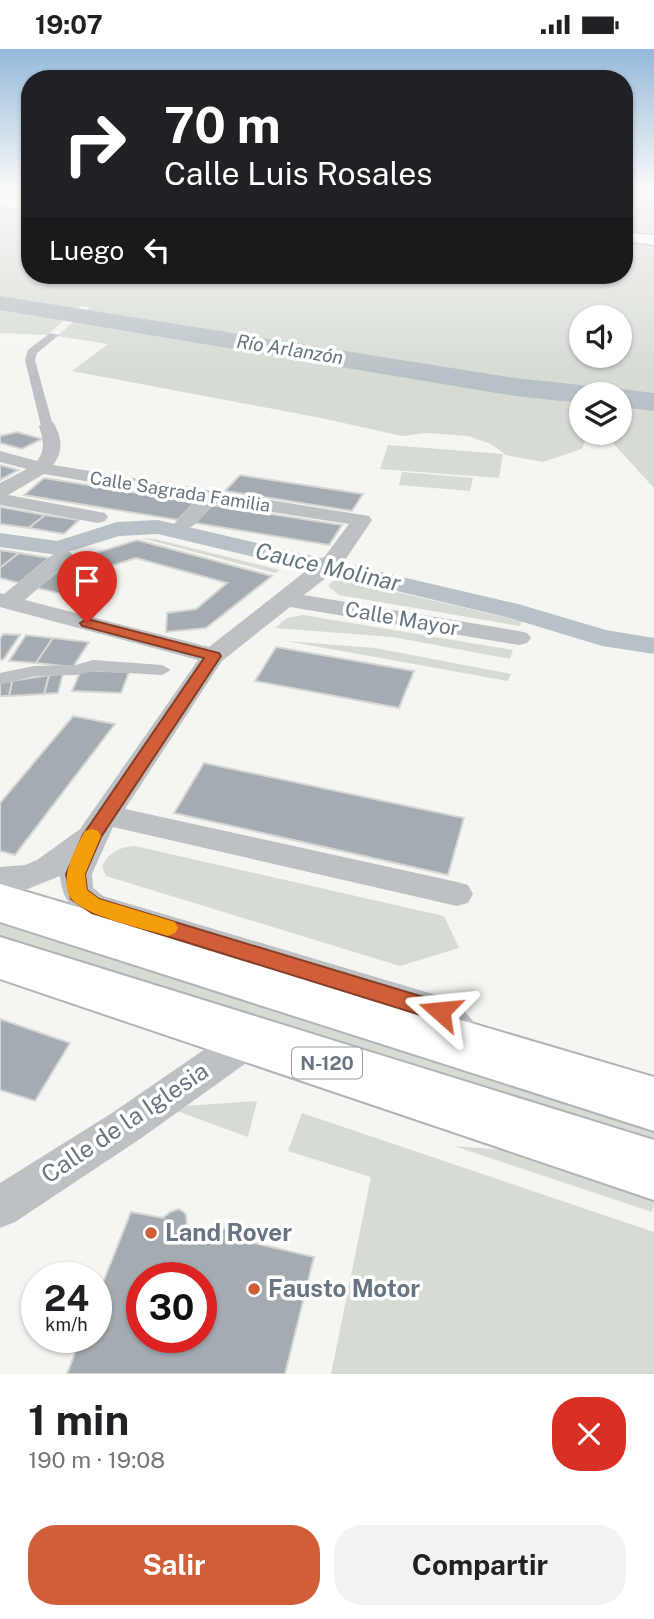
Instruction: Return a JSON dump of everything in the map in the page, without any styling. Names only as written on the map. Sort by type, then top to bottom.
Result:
[{"type":"highway","points":[[0,903],[654,1104]]},
{"type":"highway","name":"N-120","points":[[0,958],[654,1170]]},
{"type":"street","points":[[0,491],[40,468],[53,451],[53,439],[30,361],[32,352],[54,335]]},
{"type":"street","name":"Calle Sagrada Familia","points":[[0,456],[40,468],[362,520],[326,567],[285,599]]},
{"type":"street","points":[[184,524],[210,496]]},
{"type":"street","points":[[0,499],[98,517]]},
{"type":"street","points":[[4,601],[63,556]]},
{"type":"street","points":[[285,599],[213,656],[99,825],[76,874],[78,893],[92,905],[440,1011],[458,1028],[469,1046]]},
{"type":"street","name":"Calle Mayor","points":[[285,599],[519,638]]},
{"type":"street","points":[[4,601],[213,656]]},
{"type":"street","points":[[0,679],[34,671],[78,670],[93,665],[162,670]]},
{"type":"street","points":[[0,879],[16,881],[50,868],[99,825]]},
{"type":"street","points":[[99,825],[457,894]]},
{"type":"street","name":"Calle de la Iglesia","points":[[0,1207],[126,1126],[250,1039]]},
{"type":"shaded area","points":[[0,251],[21,251],[21,284],[633,284],[633,251],[654,251],[654,488],[615,445],[632,445],[632,382],[569,382],[569,445],[583,445],[582,449],[543,462],[506,455],[491,444],[468,436],[428,433],[402,436],[72,371],[108,344],[57,336],[90,307],[81,306],[47,335],[0,333]]},
{"type":"shaded area","points":[[388,445],[503,454],[499,478],[380,469]]},
{"type":"shaded area","points":[[402,472],[473,478],[470,491],[399,485]]},
{"type":"shaded area","points":[[141,538],[155,539],[280,570],[275,573]]},
{"type":"shaded area","points":[[336,578],[522,621],[520,626],[339,595],[328,586]]},
{"type":"shaded area","points":[[303,615],[513,650],[510,659],[393,637],[275,628],[287,618]]},
{"type":"shaded area","points":[[286,641],[375,648],[511,674],[508,681]]},
{"type":"shaded area","points":[[135,846],[444,916],[459,948],[400,966],[106,876],[102,866],[108,857],[120,849]]},
{"type":"shaded area","points":[[0,920],[654,1125],[654,1149],[0,940]]},
{"type":"shaded area","points":[[257,1101],[248,1137],[177,1111],[185,1106]]},
{"type":"shaded area","points":[[302,1113],[654,1232],[654,1374],[331,1374],[371,1177],[288,1151]]},
{"type":"shaded area","points":[[454,1146],[505,1150],[651,1197],[654,1203],[652,1212]]},
{"type":"building","points":[[17,432],[42,439],[22,449],[0,443],[0,436]]},
{"type":"building","points":[[0,465],[18,470],[0,480]]},
{"type":"building","points":[[240,475],[363,494],[352,511],[225,491]]},
{"type":"building","points":[[44,478],[195,502],[178,520],[24,495]]},
{"type":"building","points":[[212,505],[342,525],[329,545],[195,523]]},
{"type":"building","points":[[0,507],[45,515],[29,528],[0,524]]},
{"type":"building","points":[[45,515],[79,520],[64,534],[29,528]]},
{"type":"building","points":[[137,540],[272,576],[206,628],[166,632],[167,613],[196,609],[227,583],[136,558],[98,570],[90,577],[59,570],[70,561]]},
{"type":"building","points":[[0,550],[19,553],[0,568]]},
{"type":"building","points":[[19,553],[49,558],[19,583],[0,578],[0,568]]},
{"type":"building","points":[[59,570],[103,580],[81,599],[37,588]]},
{"type":"building","points":[[96,587],[112,591],[96,603],[81,599]]},
{"type":"building","points":[[3,634],[20,635],[3,660],[0,659],[0,639]]},
{"type":"building","points":[[26,635],[53,638],[36,663],[9,661]]},
{"type":"building","points":[[53,638],[89,642],[73,667],[36,663]]},
{"type":"building","points":[[276,647],[414,671],[399,708],[255,681]]},
{"type":"building","points":[[81,670],[129,672],[121,693],[72,691]]},
{"type":"building","points":[[63,674],[58,693],[44,694],[49,675]]},
{"type":"building","points":[[49,675],[44,694],[9,696],[12,681]]},
{"type":"building","points":[[12,681],[9,696],[0,696],[0,682]]},
{"type":"building","points":[[73,716],[115,724],[15,855],[0,851],[0,803]]},
{"type":"building","points":[[204,763],[464,818],[448,875],[174,813]]},
{"type":"building","points":[[0,1019],[70,1043],[35,1101],[0,1090]]},
{"type":"building","name":"Fausto Motor","points":[[179,1209],[186,1214],[187,1225],[219,1232],[230,1225],[240,1225],[248,1231],[250,1242],[314,1257],[285,1374],[67,1374],[75,1353],[112,1353],[111,1262],[131,1212],[163,1218]]},
{"type":"waterway","name":"Río Arlanzón","points":[[0,303],[515,387],[569,393]]},
{"type":"waterway","name":"Río Arlanzón","points":[[632,399],[654,402]]},
{"type":"waterway","name":"Cauce Molinar","points":[[0,540],[58,548],[117,529],[158,527],[518,612],[602,638],[654,646]]},
{"type":"slow traffic","points":[[92,836],[76,874],[78,893],[92,905],[168,928]]},
{"type":"place","name":"Land Rover","points":[[151,1233]]},
{"type":"place","name":"Fausto Motor","points":[[254,1289]]},
{"type":"route","points":[[87,623],[213,656],[92,835],[76,874],[78,893],[92,905],[440,1011]]}]
